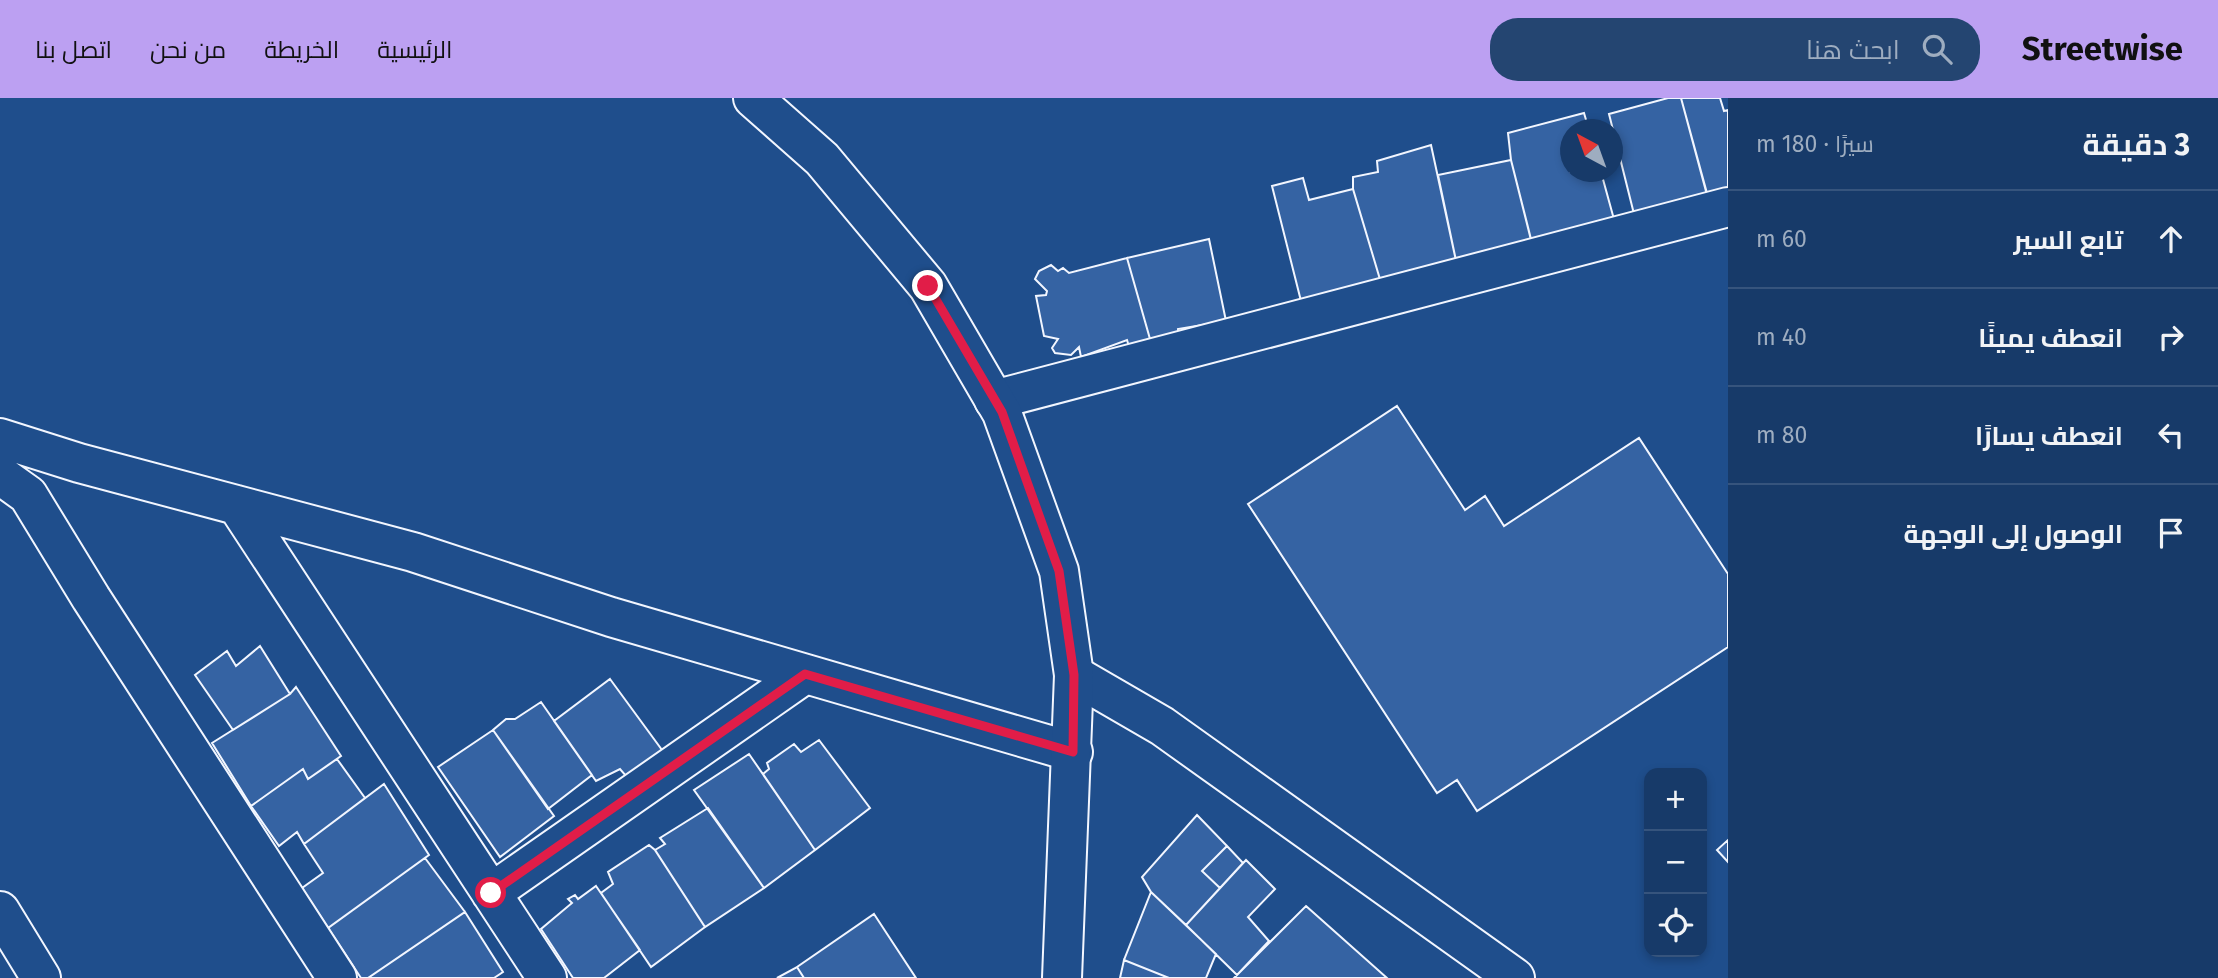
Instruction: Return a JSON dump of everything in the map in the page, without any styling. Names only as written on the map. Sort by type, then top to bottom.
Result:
[{"type":"street","points":[[753,98],[822,159],[928,286],[1002,412],[1059,571],[1074,675],[1062,978]]},
{"type":"street","points":[[994,400],[1728,207]]},
{"type":"street","points":[[0,438],[79,463],[413,552],[611,617],[1073,752]]},
{"type":"street","points":[[0,475],[28,495],[91,598],[337,978]]},
{"type":"street","points":[[237,505],[547,978]]},
{"type":"street","points":[[491,893],[805,674]]},
{"type":"street","points":[[1074,675],[1162,726],[1515,978]]},
{"type":"street","points":[[0,911],[41,978]]},
{"type":"building","points":[[1668,98],[1681,98],[1707,195],[1634,214],[1623,170],[1623,119],[1610,119],[1609,114]]},
{"type":"building","points":[[1681,98],[1720,98],[1724,111],[1728,110],[1728,204],[1711,208]]},
{"type":"building","points":[[1584,113],[1586,119],[1561,119]]},
{"type":"building","points":[[1560,119],[1560,182],[1604,182],[1615,223],[1532,244],[1511,160],[1508,133]]},
{"type":"building","points":[[1431,145],[1458,270],[1382,286],[1353,189],[1353,177],[1378,172],[1377,161]]},
{"type":"building","points":[[1511,160],[1534,251],[1458,270],[1438,175]]},
{"type":"building","points":[[1303,178],[1309,200],[1353,189],[1382,286],[1302,305],[1272,186]]},
{"type":"building","points":[[1209,239],[1226,321],[1178,329],[1179,339],[1152,346],[1127,258]]},
{"type":"building","points":[[1127,258],[1152,346],[1131,353],[1127,340],[1081,357],[1079,347],[1071,355],[1055,353],[1052,348],[1058,339],[1044,336],[1036,296],[1046,295],[1047,291],[1035,279],[1039,271],[1051,265],[1058,271],[1063,268],[1069,273]]},
{"type":"building","points":[[1397,406],[1465,510],[1485,496],[1504,526],[1639,438],[1728,574],[1728,647],[1477,811],[1457,780],[1437,793],[1248,504]]},
{"type":"building","points":[[260,646],[290,694],[233,730],[195,675],[227,651],[236,666]]},
{"type":"building","points":[[610,679],[662,750],[626,776],[620,769],[596,781],[554,721]]},
{"type":"building","points":[[296,687],[341,756],[308,779],[303,769],[251,806],[212,743],[290,694]]},
{"type":"building","points":[[541,702],[592,775],[548,809],[493,730],[506,719],[515,719]]},
{"type":"building","points":[[493,730],[554,816],[500,857],[438,767]]},
{"type":"building","points":[[819,740],[870,808],[815,850],[763,774],[769,769],[767,763],[794,744],[801,752]]},
{"type":"building","points":[[749,754],[815,850],[764,888],[694,790]]},
{"type":"building","points":[[337,759],[365,798],[304,844],[297,832],[279,846],[251,806],[303,769],[308,779]]},
{"type":"building","points":[[384,784],[429,855],[328,928],[302,888],[323,873],[304,844]]},
{"type":"building","points":[[708,808],[764,888],[705,927],[655,850],[665,844],[660,838]]},
{"type":"building","points":[[1197,815],[1227,846],[1202,871],[1220,888],[1186,925],[1151,892],[1142,877]]},
{"type":"building","points":[[1728,840],[1728,862],[1717,850]]},
{"type":"building","points":[[649,845],[655,850],[705,927],[651,967],[601,893],[613,884],[608,872]]},
{"type":"building","points":[[1227,846],[1243,863],[1220,888],[1202,871]]},
{"type":"building","points":[[425,858],[465,912],[368,978],[361,978],[328,928]]},
{"type":"building","points":[[1246,860],[1275,889],[1248,917],[1269,941],[1237,975],[1186,925]]},
{"type":"building","points":[[596,886],[640,950],[604,978],[573,978],[541,929],[572,903],[568,899],[575,895],[578,899]]},
{"type":"building","points":[[1151,892],[1216,954],[1206,978],[1169,978],[1124,960]]},
{"type":"building","points":[[1306,906],[1387,978],[1234,978]]},
{"type":"building","points":[[465,912],[503,972],[494,978],[368,978]]},
{"type":"building","points":[[874,914],[916,978],[804,978],[797,967]]},
{"type":"building","points":[[1124,960],[1169,978],[1120,978]]},
{"type":"building","points":[[797,967],[804,978],[777,978]]},
{"type":"route","points":[[491,893],[805,674],[1073,752],[1074,675],[1059,571],[1002,412],[928,286]]}]
